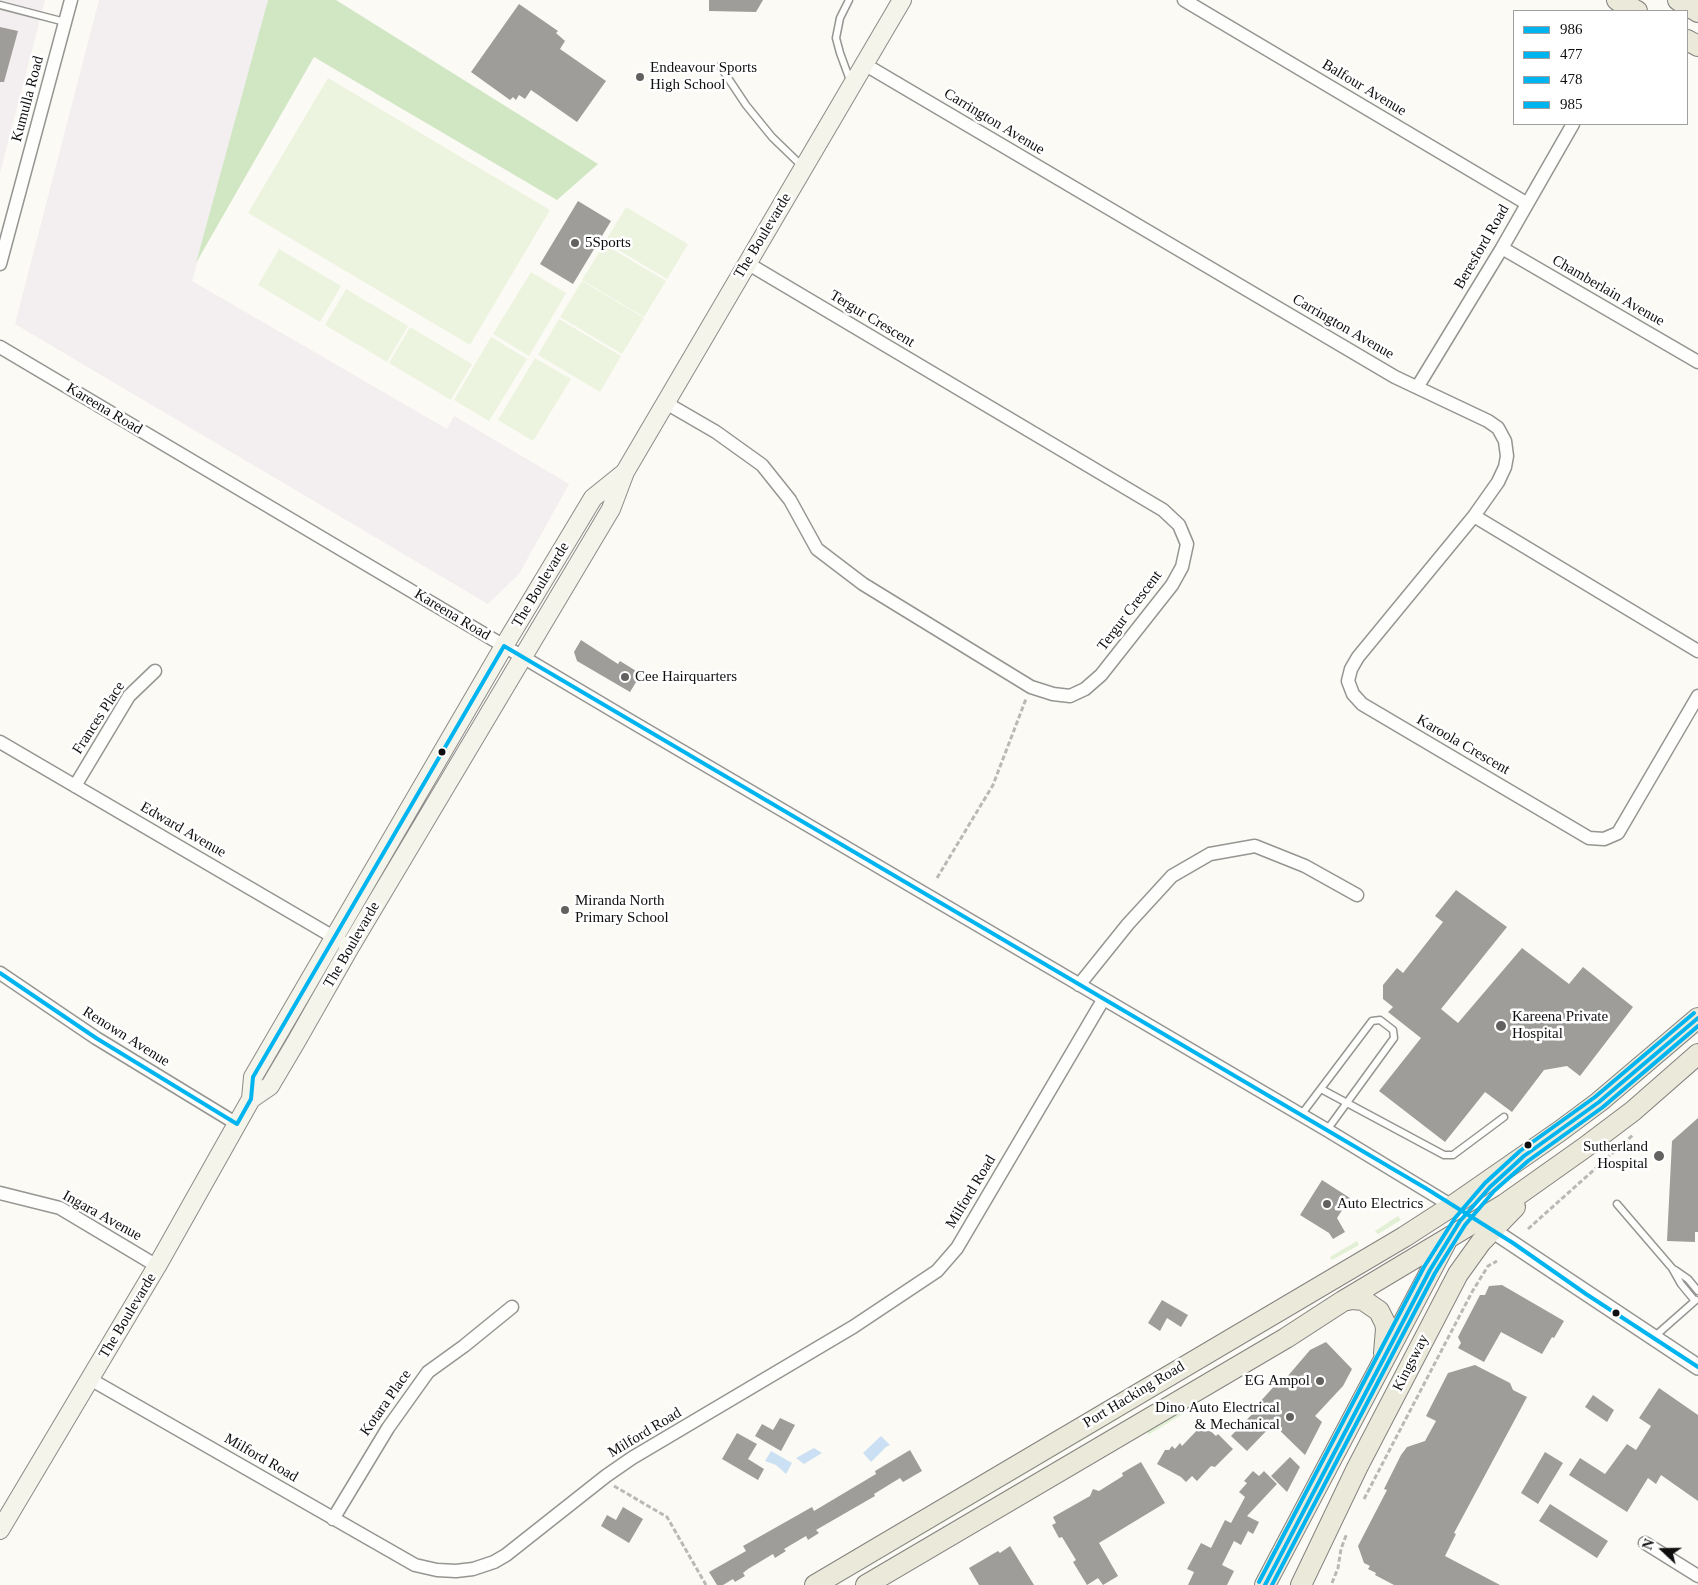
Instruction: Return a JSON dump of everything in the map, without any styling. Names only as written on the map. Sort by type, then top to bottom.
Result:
[{"type":"main road","name":"The Boulevarde","points":[[251,1098],[270,1086],[350,947],[611,509],[625,472],[902,0]]},
{"type":"main road","points":[[1617,0],[1636,10]]},
{"type":"main road","points":[[1678,0],[1698,12]]},
{"type":"main road","name":"The Boulevarde","points":[[0,1530],[158,1266],[251,1098],[253,1077],[504,646],[593,498],[625,472]]},
{"type":"main road","name":"Kingsway","points":[[1304,1584],[1358,1468],[1466,1260],[1472,1218],[1490,1187],[1524,1156],[1599,1102],[1698,1018]]},
{"type":"main road","name":"Kingsway","points":[[1472,1218],[1559,1166],[1633,1111],[1698,1054]]},
{"type":"main road","name":"Port Hacking Road","points":[[866,1585],[1286,1338],[1343,1301],[1448,1239],[1472,1218]]},
{"type":"main road","name":"Port Hacking Road","points":[[815,1585],[1405,1236],[1472,1218]]},
{"type":"main road","name":"Kingsway","points":[[1270,1577],[1448,1239]]},
{"type":"main road","points":[[1343,1301],[1352,1299],[1363,1300],[1382,1315],[1385,1323],[1386,1337],[1379,1369]]},
{"type":"main road","points":[[1270,1577],[1304,1584]]},
{"type":"street","name":"Kumulla Road","points":[[0,264],[71,0]]},
{"type":"street","name":"Balfour Avenue","points":[[1184,0],[1526,203]]},
{"type":"street","name":"Carrington Avenue","points":[[864,64],[1396,377],[1418,386],[1488,421],[1498,428],[1505,441],[1507,456],[1505,467],[1498,482],[1474,516]]},
{"type":"street","name":"Beresford Road","points":[[1418,386],[1502,248],[1526,203],[1572,125]]},
{"type":"street","name":"Chamberlain Avenue","points":[[1502,248],[1698,362]]},
{"type":"street","name":"Tergur Crescent","points":[[666,403],[723,437],[762,465],[790,500],[817,550],[863,584],[1031,687],[1053,694],[1070,696],[1085,689],[1101,675],[1172,586],[1182,567],[1187,544],[1179,525],[1163,510],[747,264]]},
{"type":"street","name":"Kareena Road","points":[[0,347],[1103,1000],[1327,1130],[1472,1218],[1698,1367]]},
{"type":"street","points":[[1474,516],[1698,651]]},
{"type":"street","name":"Karoola Crescent","points":[[1474,516],[1350,669],[1348,681],[1353,694],[1362,704],[1589,838],[1604,840],[1618,833],[1698,696]]},
{"type":"street","name":"Frances Place","points":[[75,786],[129,696],[155,671]]},
{"type":"street","name":"Edward Avenue","points":[[0,742],[350,947]]},
{"type":"street","points":[[1079,985],[1128,924],[1172,876],[1210,854],[1255,846],[1305,866],[1357,895]]},
{"type":"street","name":"Renown Avenue","points":[[0,973],[96,1038],[237,1124]]},
{"type":"street","name":"Milford Road","points":[[90,1379],[415,1565],[446,1572],[473,1569],[494,1562],[506,1555],[606,1476],[632,1458],[853,1327],[937,1271],[957,1248],[1103,1000]]},
{"type":"street","name":"Ingara Avenue","points":[[0,1193],[60,1208],[158,1266]]},
{"type":"street","name":"Kotara Place","points":[[333,1519],[388,1428],[428,1372],[512,1308]]},
{"type":"street","points":[[1645,1543],[1698,1576]]},
{"type":"lane","points":[[849,0],[840,18],[836,38],[852,86]]},
{"type":"lane","points":[[0,5],[65,22]]},
{"type":"lane","points":[[720,66],[746,105],[772,137],[804,168]]},
{"type":"lane","points":[[1301,1115],[1372,1021],[1380,1020],[1393,1030],[1394,1038],[1327,1130]]},
{"type":"lane","points":[[1321,1088],[1444,1155],[1453,1155],[1504,1117]]},
{"type":"lane","points":[[1617,1204],[1672,1268],[1681,1284],[1696,1300],[1654,1337]]},
{"type":"lane","points":[[1672,1268],[1688,1279],[1698,1290]]},
{"type":"path","points":[[937,878],[993,785],[1031,687]]},
{"type":"path","points":[[1528,1228],[1641,1128]]},
{"type":"path","points":[[1363,1501],[1472,1292],[1488,1266],[1497,1261]]},
{"type":"path","points":[[606,1476],[615,1487],[667,1518],[706,1585]]},
{"type":"path","points":[[1332,1583],[1349,1527]]},
{"type":"shaded area","points":[[0,0],[45,0],[0,173]]},
{"type":"shaded area","points":[[99,0],[268,0],[192,281],[447,429],[454,416],[569,484],[519,574],[488,604],[15,324]]},
{"type":"green space","points":[[268,0],[336,0],[598,164],[557,200],[314,57],[196,263]]},
{"type":"green space","points":[[328,78],[550,210],[470,345],[248,213]]},
{"type":"green space","points":[[626,207],[688,244],[667,279],[605,242]]},
{"type":"green space","points":[[604,244],[666,281],[644,317],[582,280]]},
{"type":"green space","points":[[279,249],[341,286],[320,322],[258,285]]},
{"type":"green space","points":[[531,272],[566,293],[529,356],[493,334]]},
{"type":"green space","points":[[582,281],[644,318],[622,354],[560,317]]},
{"type":"green space","points":[[346,289],[408,326],[387,362],[325,325]]},
{"type":"green space","points":[[559,319],[621,356],[600,392],[538,355]]},
{"type":"green space","points":[[410,327],[472,364],[451,400],[389,363]]},
{"type":"green space","points":[[491,337],[527,359],[489,421],[454,400]]},
{"type":"green space","points":[[535,358],[571,379],[533,441],[498,420]]},
{"type":"green space","points":[[1398,1216],[1401,1220],[1378,1234],[1375,1231]]},
{"type":"green space","points":[[1357,1241],[1359,1245],[1332,1260],[1330,1257]]},
{"type":"green space","points":[[1186,1408],[1188,1411],[1148,1435],[1147,1431]]},
{"type":"green space","points":[[1119,1416],[1120,1418],[837,1585],[831,1585]]},
{"type":"water","points":[[881,1436],[890,1445],[871,1462],[863,1453]]},
{"type":"water","points":[[814,1448],[822,1453],[804,1464],[796,1458]]},
{"type":"water","points":[[771,1451],[792,1463],[786,1474],[776,1465],[765,1461]]},
{"type":"building","points":[[709,0],[763,0],[756,12],[709,11]]},
{"type":"building","points":[[519,4],[558,31],[556,33],[565,41],[560,49],[606,81],[577,122],[531,90],[525,99],[519,95],[516,100],[513,97],[510,100],[471,72]]},
{"type":"building","points":[[0,27],[18,31],[4,82],[0,82]]},
{"type":"building","name":"5Sports","points":[[578,201],[611,221],[573,284],[540,264]]},
{"type":"building","points":[[581,640],[618,664],[620,661],[641,674],[630,692],[577,661],[574,652]]},
{"type":"building","points":[[1456,890],[1507,927],[1441,1009],[1458,1023],[1522,948],[1569,984],[1583,967],[1633,1007],[1580,1076],[1567,1066],[1544,1070],[1512,1112],[1485,1092],[1445,1142],[1379,1091],[1421,1038],[1388,1012],[1393,1007],[1383,999],[1383,985],[1397,968],[1403,973],[1443,922],[1435,916]]},
{"type":"building","points":[[1698,1118],[1698,1232],[1695,1232],[1695,1242],[1667,1241],[1672,1141]]},
{"type":"building","name":"Auto Electrics","points":[[1322,1180],[1350,1198],[1337,1218],[1345,1232],[1333,1239],[1329,1233],[1300,1215]]},
{"type":"building","points":[[1502,1285],[1564,1321],[1542,1354],[1501,1332],[1484,1362],[1458,1348],[1461,1343],[1458,1337],[1480,1295],[1485,1295],[1489,1286]]},
{"type":"building","points":[[1162,1300],[1188,1315],[1181,1327],[1167,1318],[1160,1331],[1148,1323]]},
{"type":"building","points":[[1326,1342],[1352,1369],[1343,1386],[1315,1416],[1322,1422],[1305,1455],[1273,1424],[1247,1451],[1231,1436],[1260,1406],[1258,1404],[1278,1382],[1281,1384],[1310,1350]]},
{"type":"building","points":[[1475,1365],[1510,1383],[1513,1390],[1527,1397],[1454,1533],[1456,1534],[1445,1556],[1500,1585],[1394,1585],[1368,1569],[1370,1566],[1364,1563],[1358,1546],[1387,1490],[1384,1489],[1401,1455],[1407,1447],[1425,1441],[1436,1421],[1426,1416],[1448,1373]]},
{"type":"building","points":[[1659,1388],[1698,1415],[1698,1501],[1661,1475],[1656,1484],[1648,1478],[1627,1512],[1569,1475],[1580,1458],[1605,1474],[1627,1444],[1636,1450],[1651,1426],[1639,1418]]},
{"type":"building","points":[[1593,1395],[1614,1410],[1607,1422],[1585,1407]]},
{"type":"building","points":[[780,1418],[795,1425],[781,1451],[755,1436],[762,1424],[773,1430]]},
{"type":"building","points":[[1202,1425],[1216,1436],[1218,1434],[1233,1449],[1215,1467],[1211,1466],[1197,1481],[1192,1476],[1186,1482],[1181,1477],[1157,1464],[1165,1450],[1169,1450],[1172,1446],[1175,1449],[1180,1443],[1182,1446]]},
{"type":"building","points":[[737,1433],[757,1444],[748,1459],[764,1469],[758,1480],[722,1459]]},
{"type":"building","points":[[910,1450],[922,1471],[903,1482],[900,1478],[874,1494],[875,1496],[816,1530],[819,1533],[808,1540],[806,1536],[784,1549],[786,1551],[775,1558],[773,1554],[748,1569],[743,1573],[745,1576],[735,1582],[733,1579],[723,1585],[717,1585],[709,1572],[746,1551],[743,1546],[812,1507],[814,1511],[876,1474],[875,1471]]},
{"type":"building","points":[[1545,1452],[1563,1463],[1538,1504],[1521,1493]]},
{"type":"building","points":[[1290,1457],[1300,1467],[1287,1492],[1271,1476]]},
{"type":"building","points":[[1141,1462],[1165,1503],[1099,1543],[1118,1576],[1103,1585],[1098,1578],[1087,1585],[1073,1562],[1076,1560],[1062,1537],[1059,1538],[1052,1525],[1056,1523],[1053,1517],[1090,1496],[1093,1489],[1099,1491],[1123,1476],[1122,1473]]},
{"type":"building","points":[[1253,1471],[1259,1476],[1264,1471],[1277,1484],[1247,1516],[1259,1522],[1253,1534],[1248,1531],[1241,1545],[1234,1541],[1222,1565],[1234,1571],[1227,1585],[1188,1585],[1194,1572],[1187,1569],[1201,1543],[1211,1548],[1225,1520],[1231,1523],[1245,1497],[1239,1492],[1247,1483],[1244,1481]]},
{"type":"building","points":[[1550,1504],[1608,1541],[1597,1558],[1539,1521]]},
{"type":"building","points":[[623,1507],[643,1519],[629,1543],[601,1526],[607,1515],[616,1520]]},
{"type":"building","points":[[1010,1546],[1034,1585],[979,1585],[969,1568]]},
{"type":"transit line","name":"986","points":[[237,1124],[251,1099],[253,1077],[504,646],[1427,1189],[1513,1243],[1586,1294],[1698,1367]]},
{"type":"transit line","name":"986","points":[[0,973],[96,1038],[237,1124]]},
{"type":"transit line","name":"985","points":[[1259,1582],[1424,1267],[1455,1218],[1485,1183],[1520,1151],[1595,1097],[1694,1013]]},
{"type":"transit line","name":"477","points":[[1265,1585],[1430,1270],[1460,1221],[1490,1187],[1524,1156],[1599,1102],[1698,1018]]},
{"type":"transit line","name":"478","points":[[1272,1585],[1435,1273],[1465,1225],[1494,1191],[1528,1161],[1603,1107],[1698,1026]]},
{"type":"place","name":"Endeavour Sports High School","points":[[640,77]]},
{"type":"place","name":"5Sports","points":[[575,243]]},
{"type":"place","name":"Cee Hairquarters","points":[[625,677]]},
{"type":"place","name":"Miranda North Primary School","points":[[565,910]]},
{"type":"place","name":"Kareena Private Hospital","points":[[1501,1026]]},
{"type":"place","name":"Sutherland Hospital","points":[[1659,1156]]},
{"type":"place","name":"Auto Electrics","points":[[1327,1204]]},
{"type":"place","name":"EG Ampol","points":[[1320,1381]]},
{"type":"place","name":"Dino Auto Electrical & Mechanical","points":[[1290,1417]]}]
